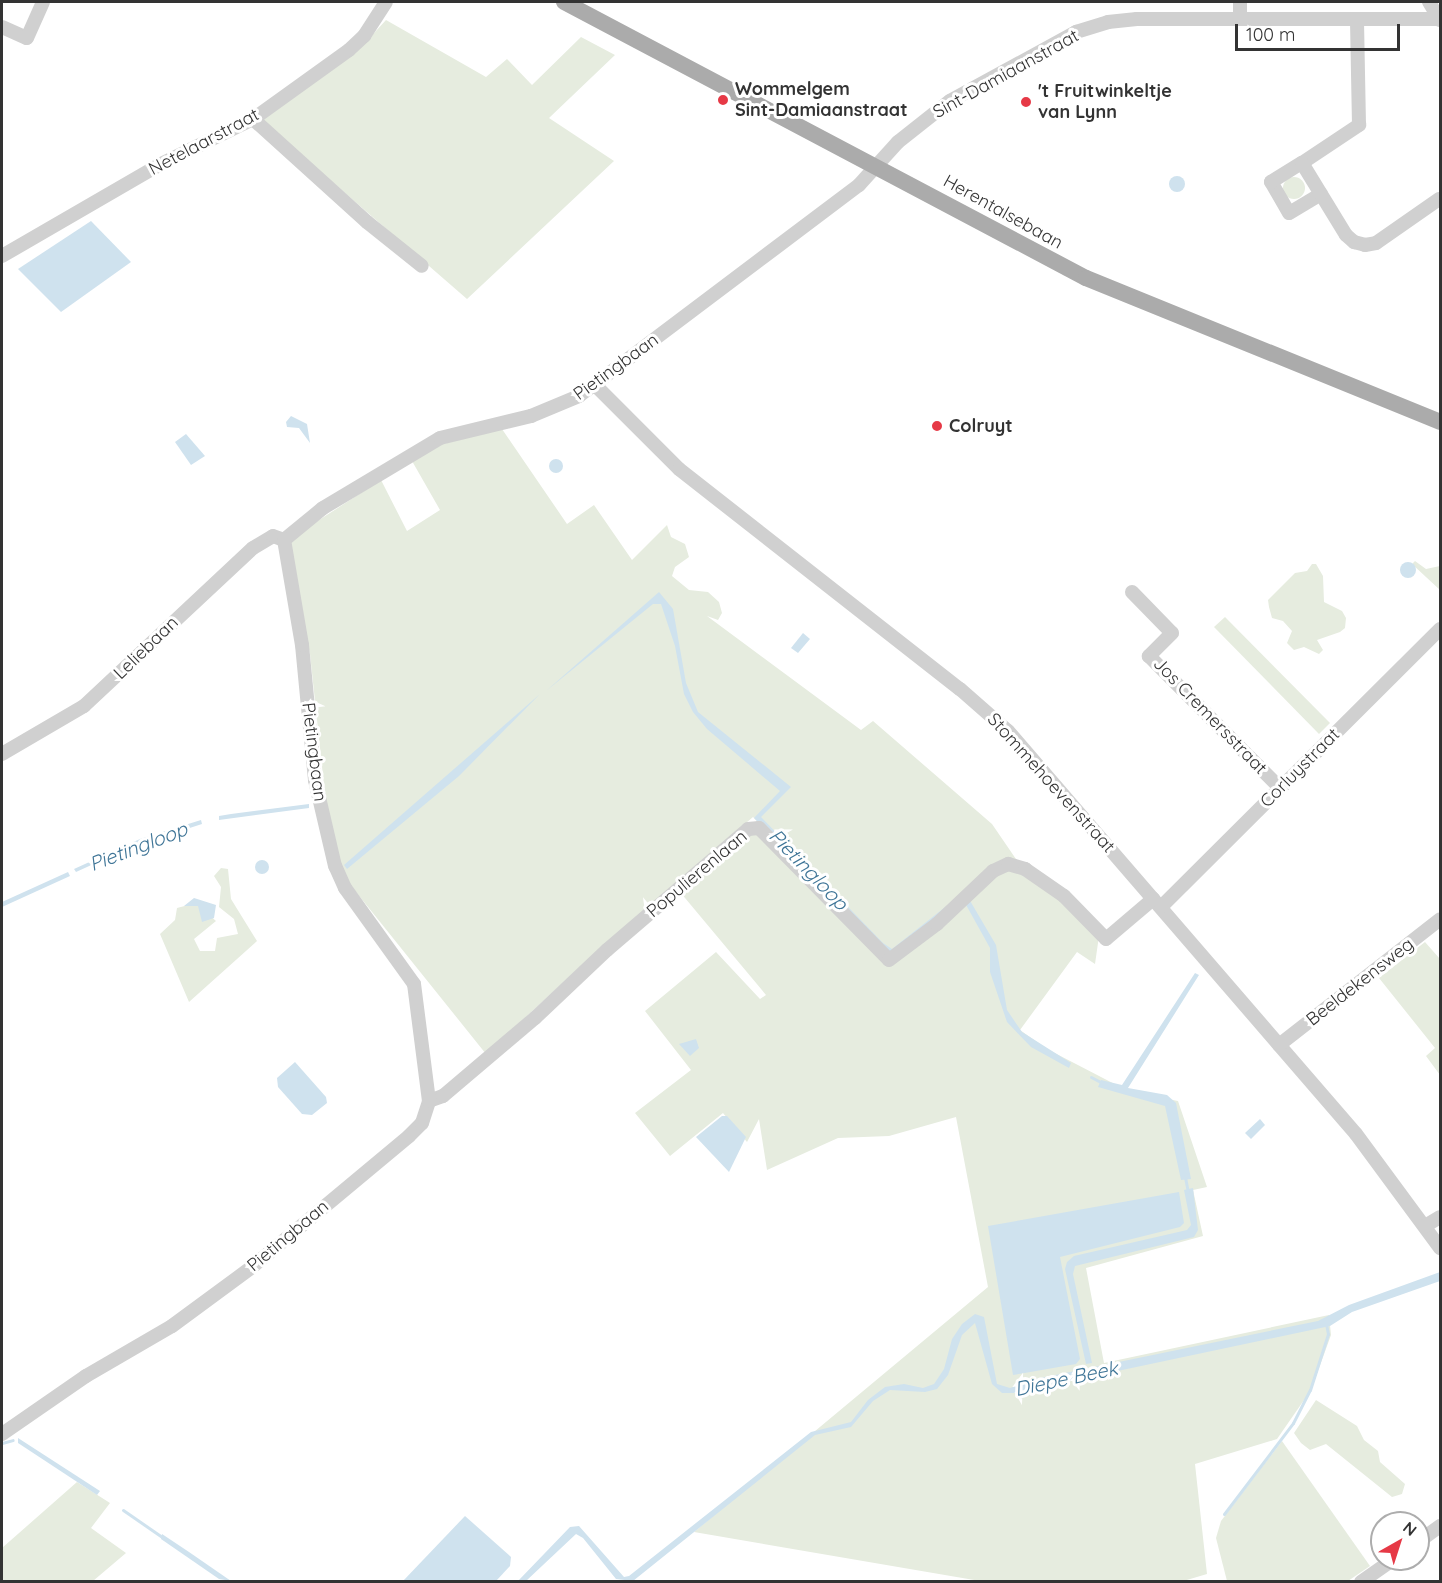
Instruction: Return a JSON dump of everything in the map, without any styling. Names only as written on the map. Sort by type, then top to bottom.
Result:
[{"type":"main road","name":"Herentalsebaan","points":[[564,2],[877,165],[1086,278],[1440,422]]},
{"type":"street","points":[[2,27],[27,39],[43,2]]},
{"type":"street","name":"Netelaarstraat","points":[[2,256],[159,165],[253,119],[349,50],[364,36],[386,2]]},
{"type":"street","points":[[1240,2],[1240,18]]},
{"type":"street","points":[[1429,2],[1440,19]]},
{"type":"street","name":"Sint-Damiaanstraat","points":[[877,165],[898,142],[950,101],[1076,32],[1108,22],[1137,19],[1240,18],[1440,19]]},
{"type":"street","points":[[1321,194],[1289,213],[1271,182],[1359,125],[1357,19]]},
{"type":"street","points":[[253,119],[367,222],[422,266]]},
{"type":"street","points":[[1302,163],[1346,235],[1354,242],[1365,245],[1376,243],[1439,199]]},
{"type":"street","name":"Pietingbaan","points":[[2,1434],[86,1376],[172,1326],[252,1267],[409,1136],[422,1123],[429,1101],[414,984],[345,888],[335,866],[315,780],[302,645],[284,540],[323,508],[440,438],[544,411],[595,385],[843,197],[877,165]]},
{"type":"street","name":"Stommehoevenstraat","points":[[595,385],[679,470],[984,708],[1030,756],[1356,1134],[1440,1248]]},
{"type":"street","name":"Leliebaan","points":[[2,754],[84,706],[253,548],[273,537],[284,540]]},
{"type":"street","name":"Jos Cremersstraat","points":[[1132,592],[1172,633],[1149,656],[1280,788]]},
{"type":"street","name":"Corluystraat","points":[[1157,903],[1280,788],[1440,629]]},
{"type":"street","name":"Populierenlaan","points":[[429,1101],[443,1096],[535,1018],[607,950],[748,829],[759,828],[889,960],[965,898],[993,871],[1017,865],[1064,896],[1106,939],[1157,903]]},
{"type":"street","name":"Beeldekensweg","points":[[1279,1045],[1440,919]]},
{"type":"street","points":[[1425,1226],[1440,1216]]},
{"type":"street","points":[[1361,1581],[1376,1571]]},
{"type":"shaded area","points":[[386,20],[486,77],[507,59],[532,85],[581,37],[615,55],[549,118],[614,161],[467,299],[261,120],[364,44]]},
{"type":"shaded area","points":[[1294,177],[1302,180],[1305,188],[1302,196],[1294,199],[1286,196],[1283,188],[1286,180]]},
{"type":"shaded area","points":[[502,429],[567,524],[594,505],[632,560],[667,525],[671,537],[685,544],[689,557],[675,567],[672,576],[689,590],[708,592],[719,602],[722,613],[718,620],[707,616],[861,730],[873,721],[992,824],[1018,862],[1004,861],[889,955],[753,817],[598,950],[486,1054],[344,877],[328,823],[310,654],[288,544],[299,533],[381,480],[407,531],[440,510],[412,461],[443,444]]},
{"type":"shaded area","points":[[1415,561],[1426,569],[1440,566],[1440,590],[1412,564]]},
{"type":"shaded area","points":[[1312,564],[1316,564],[1323,576],[1324,602],[1342,611],[1346,618],[1345,628],[1340,632],[1317,640],[1323,650],[1319,654],[1304,647],[1294,650],[1287,643],[1292,631],[1283,621],[1272,618],[1268,600],[1295,573],[1307,571]]},
{"type":"shaded area","points":[[1225,617],[1330,723],[1319,734],[1214,627]]},
{"type":"shaded area","points":[[758,834],[881,958],[993,875],[1011,869],[1052,892],[1099,936],[1095,964],[1077,952],[1020,1030],[1047,1049],[1128,1091],[1178,1101],[1207,1187],[1193,1190],[1203,1236],[1086,1268],[1104,1363],[1329,1315],[1331,1335],[1311,1390],[1277,1439],[1195,1464],[1207,1574],[1180,1582],[980,1581],[694,1532],[988,1287],[956,1117],[889,1136],[838,1138],[767,1170],[759,1119],[747,1142],[723,1113],[670,1156],[635,1113],[691,1070],[645,1011],[716,952],[760,999],[766,995],[680,892],[747,835]]},
{"type":"shaded area","points":[[221,868],[228,869],[231,899],[257,941],[189,1002],[160,934],[175,920],[177,908],[196,903],[216,921],[194,939],[200,951],[215,951],[217,938],[238,934],[234,919],[219,907],[221,887],[214,876]]},
{"type":"shaded area","points":[[1425,942],[1440,959],[1440,1075],[1426,1056],[1435,1048],[1379,978]]},
{"type":"shaded area","points":[[1316,1400],[1357,1426],[1364,1440],[1378,1451],[1380,1462],[1405,1484],[1402,1494],[1392,1497],[1326,1444],[1310,1450],[1301,1443],[1294,1433]]},
{"type":"shaded area","points":[[1282,1441],[1370,1566],[1348,1581],[1227,1581],[1216,1538],[1221,1521]]},
{"type":"shaded area","points":[[77,1482],[110,1503],[91,1528],[126,1553],[93,1581],[2,1582],[2,1548]]},
{"type":"water","points":[[1174,176],[1180,176],[1185,184],[1183,190],[1174,192],[1169,187],[1169,181]]},
{"type":"water","points":[[91,221],[131,262],[61,312],[18,269]]},
{"type":"water","points":[[291,416],[307,424],[310,443],[299,428],[287,427],[286,422]]},
{"type":"water","points":[[186,434],[205,456],[191,465],[175,442]]},
{"type":"water","points":[[556,459],[561,461],[563,466],[561,471],[556,473],[551,471],[549,466],[551,461]]},
{"type":"water","points":[[1408,562],[1416,570],[1408,578],[1400,570]]},
{"type":"water","points":[[659,592],[673,609],[686,683],[698,712],[791,787],[761,817],[883,943],[892,949],[963,893],[893,953],[887,952],[754,818],[780,791],[707,729],[693,712],[684,694],[675,646],[661,604],[653,604],[546,691]]},
{"type":"water","points":[[803,633],[810,639],[798,653],[791,648]]},
{"type":"water","points":[[540,694],[459,776],[347,869],[344,865]]},
{"type":"water","points":[[309,804],[309,808],[219,820],[219,816]]},
{"type":"water","points":[[201,820],[202,824],[131,847],[76,872],[74,869],[140,839]]},
{"type":"water","points":[[262,860],[267,862],[269,867],[267,872],[262,874],[257,872],[255,867],[257,862]]},
{"type":"water","points":[[68,872],[70,876],[2,907],[2,902]]},
{"type":"water","points":[[194,898],[216,905],[214,918],[202,922],[198,906],[184,906]]},
{"type":"water","points":[[969,899],[996,945],[1007,1010],[1022,1032],[1071,1063],[1069,1068],[1031,1047],[1007,1022],[990,972],[990,948],[965,903]]},
{"type":"water","points":[[1195,973],[1199,975],[1128,1088],[1167,1095],[1176,1103],[1191,1179],[1181,1180],[1165,1106],[1098,1087],[1101,1080],[1122,1085]]},
{"type":"water","points":[[696,1039],[699,1048],[690,1056],[679,1044]]},
{"type":"water","points":[[295,1062],[326,1097],[327,1103],[312,1115],[302,1114],[278,1087],[277,1078]]},
{"type":"water","points":[[722,1116],[727,1116],[746,1137],[729,1172],[696,1137]]},
{"type":"water","points":[[1260,1119],[1265,1125],[1251,1139],[1245,1133]]},
{"type":"water","points":[[1193,1188],[1198,1230],[1194,1237],[1075,1266],[1073,1274],[1092,1363],[1086,1364],[1065,1269],[1067,1262],[1074,1256],[1187,1230],[1191,1225],[1184,1190]]},
{"type":"water","points":[[1179,1192],[1184,1223],[1180,1227],[1060,1257],[1080,1359],[1076,1364],[1013,1375],[988,1226]]},
{"type":"water","name":"Diepe Beek","points":[[1440,1272],[1440,1281],[1352,1312],[1330,1326],[1014,1393],[1002,1393],[992,1384],[975,1323],[962,1335],[948,1375],[937,1389],[925,1392],[890,1390],[873,1401],[851,1427],[815,1435],[633,1581],[616,1579],[583,1538],[576,1534],[526,1581],[518,1581],[570,1527],[579,1526],[624,1577],[629,1576],[811,1432],[851,1422],[868,1400],[885,1387],[904,1384],[923,1388],[934,1384],[944,1369],[952,1339],[962,1324],[975,1314],[984,1317],[997,1384],[1010,1388],[1036,1379],[1318,1321],[1349,1305]]},
{"type":"water","points":[[18,1438],[100,1491],[97,1495],[18,1443]]},
{"type":"water","points":[[465,1516],[511,1557],[510,1566],[496,1581],[403,1581]]},
{"type":"water","points":[[162,1534],[231,1581],[219,1579],[161,1539]]},
{"type":"waterway","name":"Pietingloop","points":[[1091,1077],[1104,1084]]},
{"type":"waterway","name":"Pietingloop","points":[[1185,1177],[1188,1192]]},
{"type":"waterway","points":[[1224,1514],[1293,1423],[1310,1390],[1328,1334],[1326,1324]]},
{"type":"waterway","points":[[2,1443],[13,1440]]},
{"type":"waterway","points":[[123,1510],[162,1537]]},
{"type":"place","name":"Wommelgem Sint-Damiaanstraat","points":[[723,100]]},
{"type":"place","name":"'t Fruitwinkeltje van Lynn","points":[[1026,102]]},
{"type":"place","name":"Colruyt","points":[[937,426]]}]
